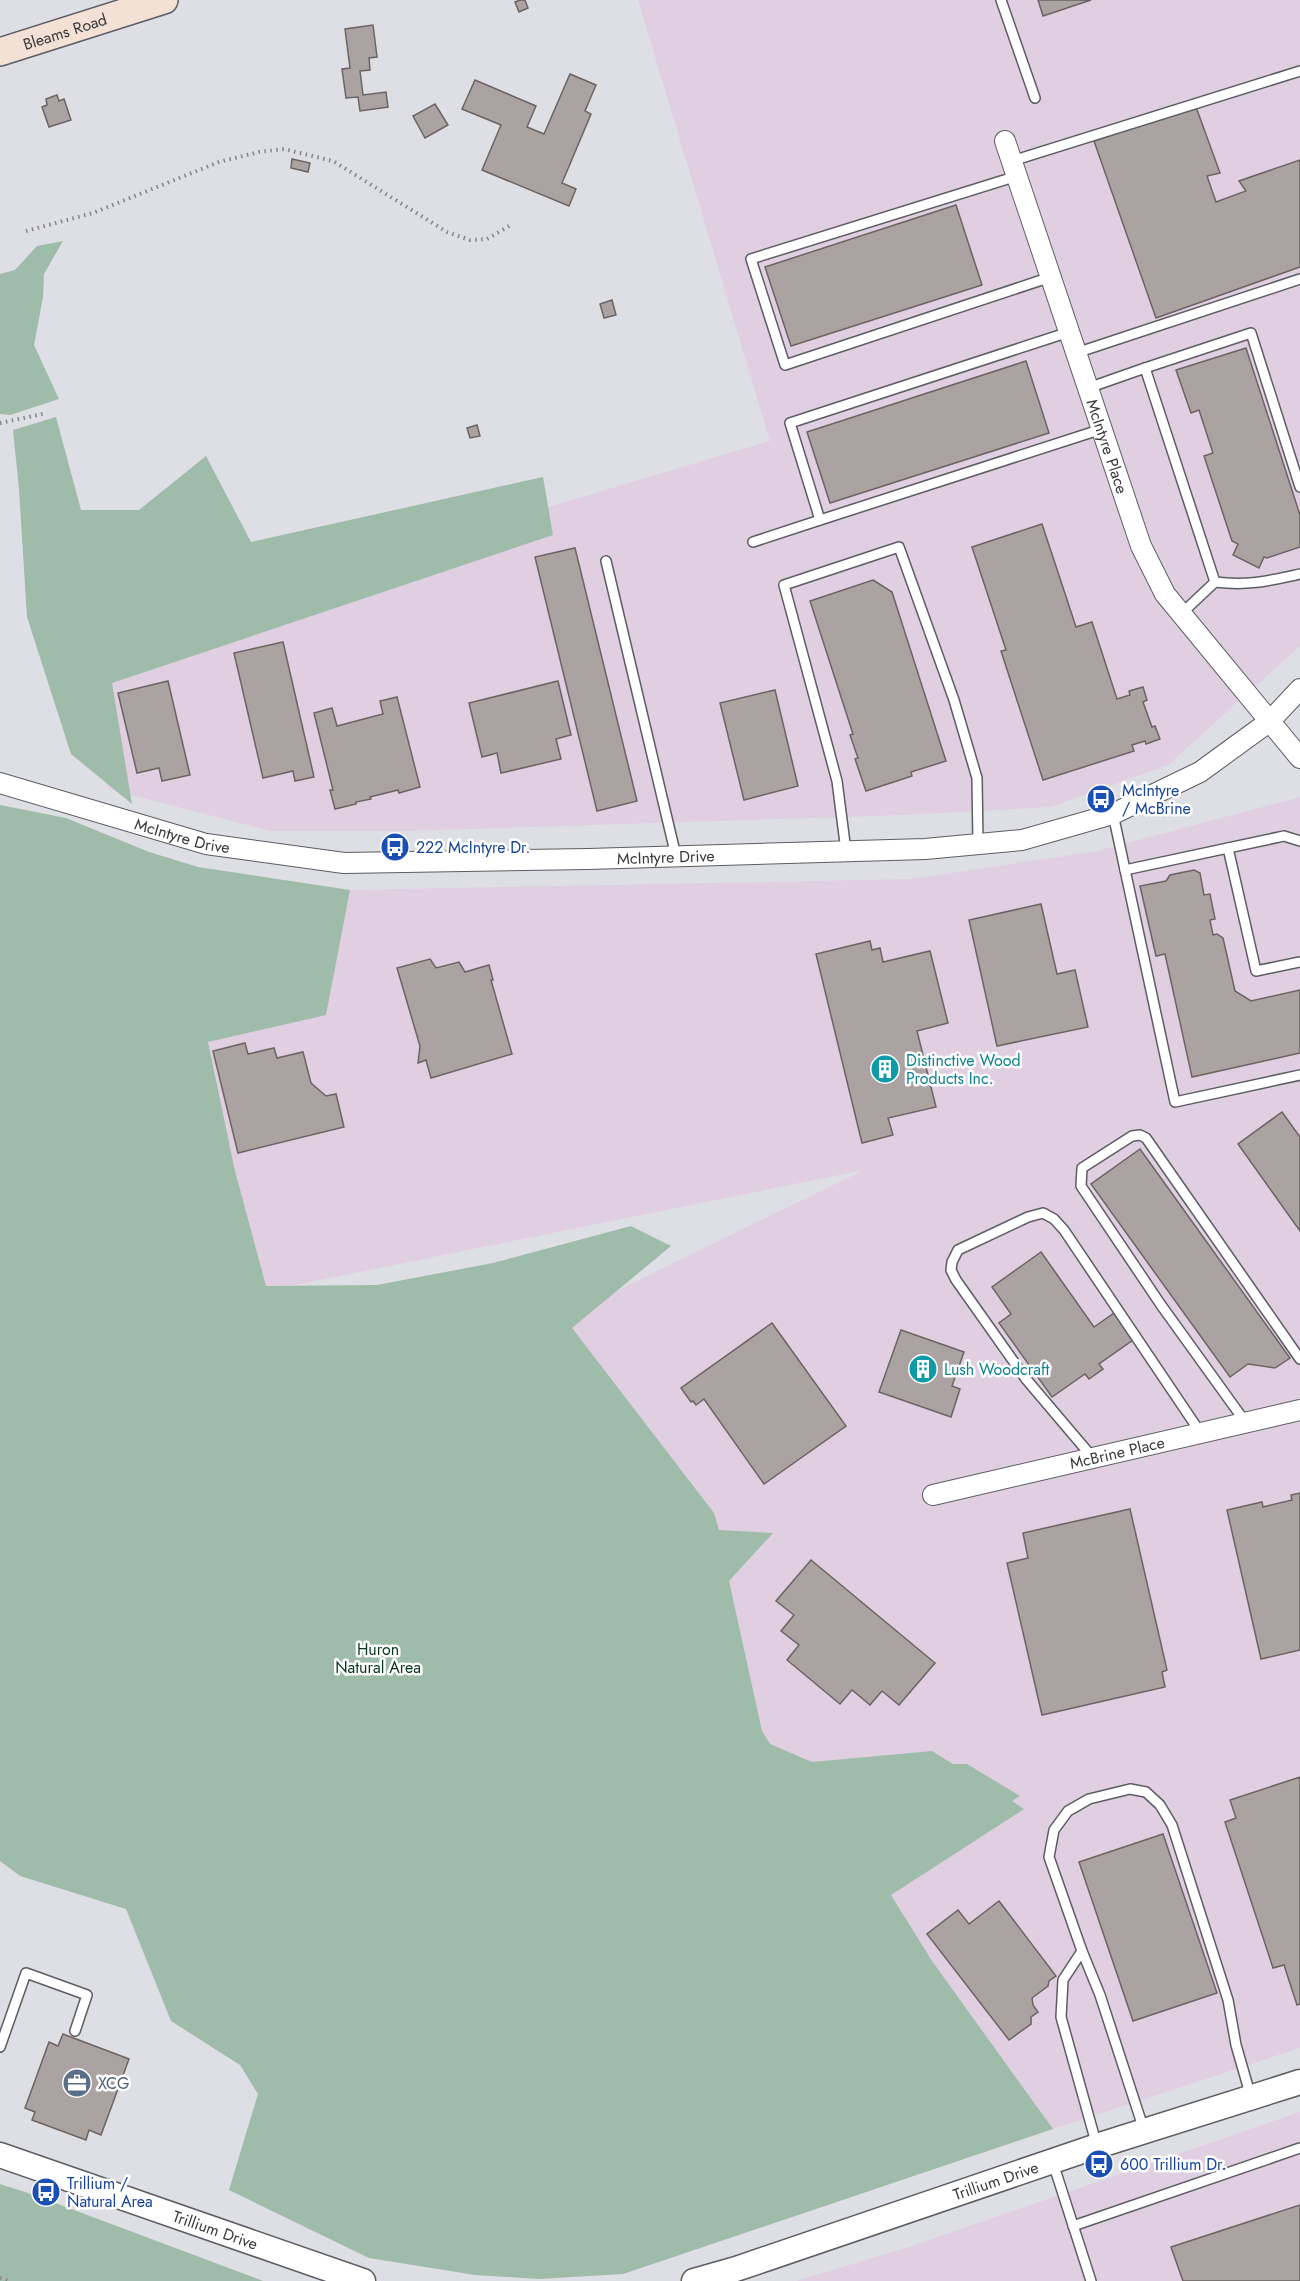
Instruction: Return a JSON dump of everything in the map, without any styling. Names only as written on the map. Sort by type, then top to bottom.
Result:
[{"type":"main road","name":"Bleams Road","points":[[0,52],[164,0]]},
{"type":"street","name":"McIntyre Place","points":[[1005,141],[1141,546],[1165,594],[1300,758]]},
{"type":"street","name":"McIntyre Drive","points":[[0,783],[206,844],[344,863],[926,849],[1022,840],[1113,814],[1200,772],[1270,721],[1300,689]]},
{"type":"street","name":"McBrine Place","points":[[933,1496],[1300,1410]]},
{"type":"street","name":"Trillium Drive","points":[[693,2281],[747,2265],[1097,2145],[1300,2082]]},
{"type":"street","name":"Trillium Drive","points":[[0,2155],[363,2281]]},
{"type":"lane","points":[[1001,0],[1035,98]]},
{"type":"lane","points":[[1051,277],[784,365],[751,260],[1300,71]]},
{"type":"lane","points":[[1076,353],[1300,279]]},
{"type":"lane","points":[[820,520],[790,423],[1069,332]]},
{"type":"lane","points":[[1088,388],[1251,333],[1300,487]]},
{"type":"lane","points":[[1145,369],[1215,582]]},
{"type":"lane","points":[[753,542],[1102,429]]},
{"type":"lane","points":[[846,851],[837,782],[784,585],[899,547],[954,700],[977,778],[978,844]]},
{"type":"lane","points":[[606,561],[676,856]]},
{"type":"lane","points":[[1181,614],[1215,582],[1248,585],[1300,574]]},
{"type":"lane","points":[[1113,814],[1175,1102],[1300,1075]]},
{"type":"lane","points":[[1125,870],[1284,836],[1300,841]]},
{"type":"lane","points":[[1228,848],[1256,971],[1300,962]]},
{"type":"lane","points":[[1246,1423],[1161,1305],[1081,1186],[1082,1168],[1132,1136],[1140,1135],[1146,1138],[1300,1359]]},
{"type":"lane","points":[[1094,1458],[1026,1379],[951,1270],[958,1250],[1028,1217],[1043,1213],[1054,1219],[1064,1230],[1200,1433]]},
{"type":"lane","points":[[1144,2131],[1100,1995],[1049,1857],[1053,1830],[1068,1811],[1089,1799],[1130,1789],[1146,1792],[1160,1805],[1172,1825],[1228,2000],[1236,2045],[1251,2097]]},
{"type":"lane","points":[[1082,1951],[1063,1980],[1061,2017],[1097,2145]]},
{"type":"lane","points":[[0,2047],[26,1973],[87,1995],[75,2031]]},
{"type":"lane","points":[[1073,2226],[1300,2148]]},
{"type":"lane","points":[[1052,2161],[1091,2281]]},
{"type":"path","points":[[26,231],[93,213],[219,162],[259,152],[284,149],[333,161],[447,232],[470,240],[487,239],[511,225]]},
{"type":"path","points":[[0,423],[47,413]]},
{"type":"path","points":[[0,2277],[10,2281]]},
{"type":"shaded area","points":[[638,0],[1300,0],[1300,646],[1168,765],[1051,807],[905,815],[410,831],[270,831],[108,789],[81,646],[770,441]]},
{"type":"shaded area","points":[[1300,797],[1300,2048],[1053,2129],[882,1892],[1019,1795],[770,1768],[563,1317],[864,1170],[260,1292],[208,1042],[326,1014],[350,890],[911,879],[1097,851]]},
{"type":"shaded area","points":[[1300,2112],[1300,2281],[796,2281],[906,2248]]},
{"type":"green space","points":[[63,241],[44,274],[43,297],[34,345],[59,399],[10,415],[0,414],[0,274],[15,270],[37,246]]},
{"type":"green space","points":[[56,417],[81,510],[139,510],[206,456],[251,542],[543,477],[553,535],[112,683],[132,804],[71,754],[27,617],[13,430]]},
{"type":"green space","name":"Huron Natural Area","points":[[0,805],[66,818],[149,852],[198,867],[350,890],[326,1015],[208,1042],[235,1171],[266,1286],[377,1285],[493,1263],[631,1226],[671,1246],[572,1328],[714,1513],[719,1530],[773,1533],[729,1581],[762,1731],[770,1744],[812,1762],[932,1751],[953,1764],[967,1764],[1020,1796],[1012,1801],[1024,1809],[891,1895],[932,1961],[1053,2129],[623,2274],[539,2279],[475,2275],[369,2258],[229,2190],[258,2094],[240,2065],[171,2021],[126,1909],[20,1876],[0,1861]]},
{"type":"green space","points":[[0,2184],[34,2195],[263,2281],[0,2281]]},
{"type":"building","points":[[525,0],[528,8],[519,12],[515,2]]},
{"type":"building","points":[[1038,0],[1091,0],[1043,16]]},
{"type":"building","points":[[373,25],[377,57],[369,58],[370,70],[360,71],[363,95],[386,92],[388,107],[360,111],[358,97],[346,98],[342,69],[350,68],[345,29]]},
{"type":"building","points":[[570,74],[596,85],[585,111],[591,114],[562,183],[576,189],[569,206],[482,170],[501,125],[462,109],[475,80],[536,106],[527,127],[544,134]]},
{"type":"building","points":[[57,95],[59,101],[64,99],[71,120],[49,127],[42,107],[47,105],[46,99]]},
{"type":"building","points":[[435,104],[448,125],[425,138],[413,116]]},
{"type":"building","points":[[1196,107],[1220,173],[1207,176],[1216,202],[1246,191],[1239,181],[1300,160],[1300,267],[1156,318],[1094,141]]},
{"type":"building","points":[[292,159],[310,163],[308,172],[291,168]]},
{"type":"building","points":[[956,205],[982,285],[791,346],[765,267]]},
{"type":"building","points":[[612,300],[616,315],[604,318],[600,304]]},
{"type":"building","points":[[1246,348],[1300,515],[1300,547],[1264,557],[1259,568],[1233,555],[1238,544],[1232,541],[1204,456],[1213,453],[1199,410],[1191,413],[1176,370]]},
{"type":"building","points":[[1026,361],[1049,433],[830,503],[807,432]]},
{"type":"building","points":[[477,425],[480,436],[470,438],[467,428]]},
{"type":"building","points":[[1042,524],[1076,627],[1092,622],[1117,699],[1130,695],[1129,691],[1143,687],[1147,700],[1143,702],[1152,727],[1155,726],[1160,739],[1146,744],[1145,741],[1132,745],[1134,751],[1043,780],[1001,651],[1006,650],[972,547]]},
{"type":"building","points":[[575,548],[637,801],[597,811],[535,557]]},
{"type":"building","points":[[873,580],[892,592],[946,761],[911,772],[912,776],[866,791],[855,759],[858,758],[850,735],[853,734],[810,601]]},
{"type":"building","points":[[283,642],[314,777],[295,781],[293,771],[263,778],[234,653]]},
{"type":"building","points":[[168,681],[190,775],[162,781],[159,768],[137,773],[118,693]]},
{"type":"building","points":[[558,681],[571,735],[556,739],[561,759],[501,773],[497,753],[482,757],[469,703]]},
{"type":"building","points":[[775,690],[798,786],[744,800],[720,703]]},
{"type":"building","points":[[397,697],[420,787],[370,797],[371,799],[335,809],[330,790],[333,790],[314,713],[332,708],[337,726],[383,714],[380,701]]},
{"type":"building","points":[[1194,870],[1200,873],[1204,895],[1210,894],[1215,919],[1210,920],[1213,935],[1217,934],[1223,938],[1235,991],[1251,1001],[1300,990],[1300,1053],[1192,1077],[1165,954],[1156,956],[1140,886],[1166,881],[1170,875]]},
{"type":"building","points":[[1041,904],[1057,974],[1075,970],[1088,1027],[997,1046],[969,920]]},
{"type":"building","name":"Distinctive Wood Products Inc.","points":[[870,941],[872,950],[880,948],[883,962],[930,951],[948,1023],[917,1031],[936,1107],[888,1118],[893,1135],[862,1143],[816,954]]},
{"type":"building","points":[[430,959],[436,968],[459,962],[465,972],[489,965],[493,980],[491,980],[512,1054],[431,1078],[426,1060],[418,1063],[420,1046],[397,968]]},
{"type":"building","points":[[245,1043],[248,1054],[274,1048],[277,1058],[303,1052],[311,1083],[326,1096],[336,1094],[344,1127],[238,1153],[213,1051]]},
{"type":"building","points":[[1282,1112],[1300,1137],[1300,1231],[1238,1144]]},
{"type":"building","points":[[1140,1149],[1290,1358],[1275,1368],[1248,1364],[1230,1377],[1091,1184]]},
{"type":"building","points":[[1041,1252],[1094,1327],[1114,1313],[1133,1340],[1099,1364],[1103,1369],[1089,1379],[1085,1374],[1052,1397],[999,1323],[1011,1314],[992,1287]]},
{"type":"building","points":[[772,1323],[846,1426],[764,1484],[704,1399],[696,1405],[681,1388]]},
{"type":"building","name":"Lush Woodcraft","points":[[901,1330],[964,1352],[952,1386],[960,1389],[951,1417],[879,1392]]},
{"type":"building","points":[[1300,1493],[1300,1650],[1261,1659],[1227,1510],[1262,1502],[1263,1507],[1292,1500],[1291,1495]]},
{"type":"building","points":[[1130,1509],[1167,1670],[1162,1672],[1165,1687],[1042,1715],[1007,1563],[1028,1558],[1023,1533]]},
{"type":"building","points":[[811,1560],[935,1663],[899,1705],[882,1691],[870,1705],[852,1690],[840,1704],[787,1660],[799,1645],[781,1631],[794,1615],[776,1601]]},
{"type":"building","points":[[1300,1777],[1300,2004],[1297,2005],[1284,1965],[1273,1968],[1225,1822],[1236,1818],[1230,1800]]},
{"type":"building","points":[[1163,1834],[1217,1993],[1133,2021],[1079,1862]]},
{"type":"building","points":[[999,1901],[1056,1976],[1049,1981],[1048,1986],[1032,1998],[1033,2005],[1038,2012],[1031,2017],[1031,2024],[1009,2040],[927,1934],[958,1910],[969,1924]]},
{"type":"building","name":"XCG","points":[[63,2034],[129,2059],[101,2135],[89,2130],[86,2140],[32,2120],[35,2112],[25,2108],[49,2042],[58,2046]]},
{"type":"building","points":[[1300,2205],[1300,2281],[1183,2281],[1171,2247]]},
{"type":"place","name":"McIntyre / McBrine","points":[[1101,799]]},
{"type":"place","name":"222 McIntyre Dr.","points":[[395,847]]},
{"type":"place","name":"Distinctive Wood Products Inc.","points":[[885,1069]]},
{"type":"place","name":"Lush Woodcraft","points":[[923,1369]]},
{"type":"place","name":"XCG","points":[[77,2083]]},
{"type":"place","name":"600 Trillium Dr.","points":[[1099,2164]]},
{"type":"place","name":"Trillium / Natural Area","points":[[46,2192]]}]
